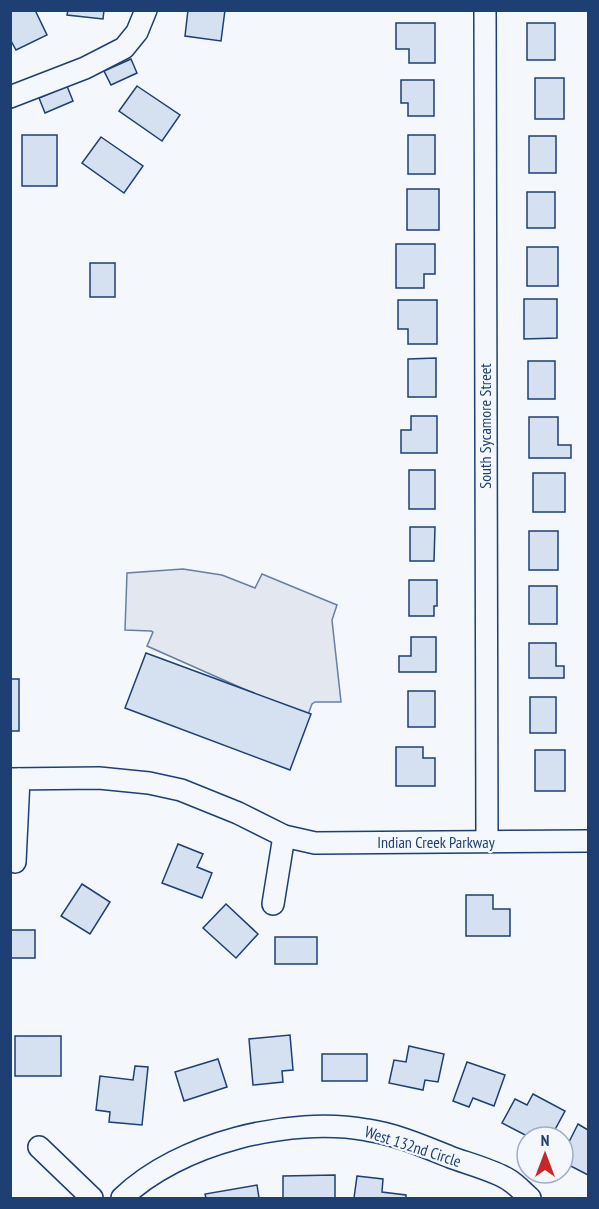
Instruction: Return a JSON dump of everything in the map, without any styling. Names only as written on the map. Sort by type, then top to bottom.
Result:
[{"type":"street","points":[[10,97],[85,68],[124,48],[137,32],[146,10]]},
{"type":"street","name":"South Sycamore Street","points":[[485,10],[487,841]]},
{"type":"street","name":"Indian Creek Parkway","points":[[15,862],[15,779],[99,778],[149,783],[181,790],[238,813],[284,836],[315,843],[588,841]]},
{"type":"street","points":[[273,904],[284,836]]},
{"type":"street","name":"West 132nd Circle","points":[[122,1198],[157,1173],[214,1146],[244,1136],[274,1130],[337,1126],[368,1130],[427,1148],[508,1179],[530,1198]]},
{"type":"street","points":[[39,1147],[92,1198]]},
{"type":"shaded area","points":[[183,569],[222,575],[255,588],[262,574],[337,605],[332,620],[341,702],[315,702],[307,717],[147,646],[153,632],[151,631],[125,630],[127,573]]},
{"type":"building","points":[[10,10],[35,10],[47,35],[16,50],[10,39]]},
{"type":"building","points":[[68,10],[104,10],[103,19],[67,15]]},
{"type":"building","points":[[188,10],[225,10],[221,41],[185,36]]},
{"type":"building","points":[[396,23],[435,23],[435,63],[409,63],[409,49],[396,49]]},
{"type":"building","points":[[527,23],[555,23],[555,60],[527,60]]},
{"type":"building","points":[[131,59],[137,73],[111,85],[104,71]]},
{"type":"building","points":[[535,78],[564,78],[564,119],[535,119]]},
{"type":"building","points":[[401,80],[434,80],[434,116],[408,116],[408,103],[401,103]]},
{"type":"building","points":[[67,86],[73,101],[45,113],[39,98]]},
{"type":"building","points":[[137,86],[180,115],[162,141],[119,111]]},
{"type":"building","points":[[22,135],[57,135],[57,186],[22,186]]},
{"type":"building","points":[[408,135],[435,135],[435,174],[408,174]]},
{"type":"building","points":[[529,136],[556,136],[556,173],[529,173]]},
{"type":"building","points":[[101,137],[143,166],[124,193],[82,163]]},
{"type":"building","points":[[407,189],[439,189],[439,230],[407,230]]},
{"type":"building","points":[[527,192],[555,192],[555,228],[527,228]]},
{"type":"building","points":[[396,244],[435,244],[435,274],[424,274],[424,288],[396,288]]},
{"type":"building","points":[[527,247],[558,247],[558,286],[527,286]]},
{"type":"building","points":[[90,263],[115,263],[115,297],[90,297]]},
{"type":"building","points":[[524,299],[557,299],[557,338],[524,339]]},
{"type":"building","points":[[398,300],[437,300],[437,344],[408,344],[408,329],[398,329]]},
{"type":"building","points":[[436,358],[436,397],[408,397],[408,359]]},
{"type":"building","points":[[528,361],[555,361],[555,399],[528,399]]},
{"type":"building","points":[[411,416],[437,416],[437,453],[401,453],[401,430],[411,430]]},
{"type":"building","points":[[529,417],[558,417],[558,445],[571,445],[571,458],[529,458]]},
{"type":"building","points":[[409,470],[435,470],[435,509],[409,509]]},
{"type":"building","points":[[533,473],[565,473],[565,512],[533,512]]},
{"type":"building","points":[[410,527],[435,527],[434,561],[410,561]]},
{"type":"building","points":[[529,531],[558,531],[558,570],[529,570]]},
{"type":"building","points":[[409,580],[437,580],[437,606],[434,606],[434,616],[409,616]]},
{"type":"building","points":[[529,586],[557,586],[557,624],[529,624]]},
{"type":"building","points":[[411,637],[436,637],[436,672],[399,672],[399,656],[411,656]]},
{"type":"building","points":[[529,643],[556,643],[556,666],[564,666],[564,678],[529,678]]},
{"type":"building","points":[[146,653],[311,714],[290,770],[125,708]]},
{"type":"building","points":[[10,679],[19,679],[19,731],[10,731]]},
{"type":"building","points":[[408,691],[435,691],[435,727],[408,727]]},
{"type":"building","points":[[530,697],[556,697],[556,733],[530,733]]},
{"type":"building","points":[[396,747],[423,747],[423,758],[435,758],[435,786],[396,786]]},
{"type":"building","points":[[535,750],[565,750],[565,791],[535,791]]},
{"type":"building","points":[[178,844],[203,854],[197,867],[212,873],[202,898],[162,883]]},
{"type":"building","points":[[82,884],[110,902],[90,934],[61,916]]},
{"type":"building","points":[[466,895],[493,895],[493,909],[510,909],[510,936],[466,936]]},
{"type":"building","points":[[226,904],[258,934],[236,958],[203,928]]},
{"type":"building","points":[[10,930],[35,930],[35,958],[10,958]]},
{"type":"building","points":[[275,937],[317,937],[317,964],[275,964]]},
{"type":"building","points":[[290,1035],[293,1070],[282,1071],[283,1082],[253,1085],[249,1039]]},
{"type":"building","points":[[15,1036],[61,1036],[61,1076],[15,1076]]},
{"type":"building","points":[[409,1046],[444,1054],[438,1082],[425,1080],[423,1090],[389,1083],[394,1060],[406,1062]]},
{"type":"building","points":[[322,1054],[367,1054],[367,1081],[322,1081]]},
{"type":"building","points":[[218,1059],[227,1087],[184,1101],[175,1072]]},
{"type":"building","points":[[467,1062],[505,1075],[494,1106],[473,1098],[469,1107],[453,1101]]},
{"type":"building","points":[[135,1066],[148,1067],[142,1125],[109,1122],[110,1112],[96,1110],[100,1076],[133,1080]]},
{"type":"building","points":[[533,1094],[565,1111],[557,1125],[515,1125],[515,1130],[502,1123],[515,1099],[527,1105]]},
{"type":"building","points":[[578,1124],[588,1130],[588,1175],[575,1168],[575,1130]]},
{"type":"building","points":[[335,1175],[335,1198],[283,1198],[283,1176]]},
{"type":"building","points":[[357,1176],[383,1179],[382,1192],[406,1195],[406,1198],[354,1198]]},
{"type":"building","points":[[257,1185],[259,1198],[206,1198],[205,1194]]}]
